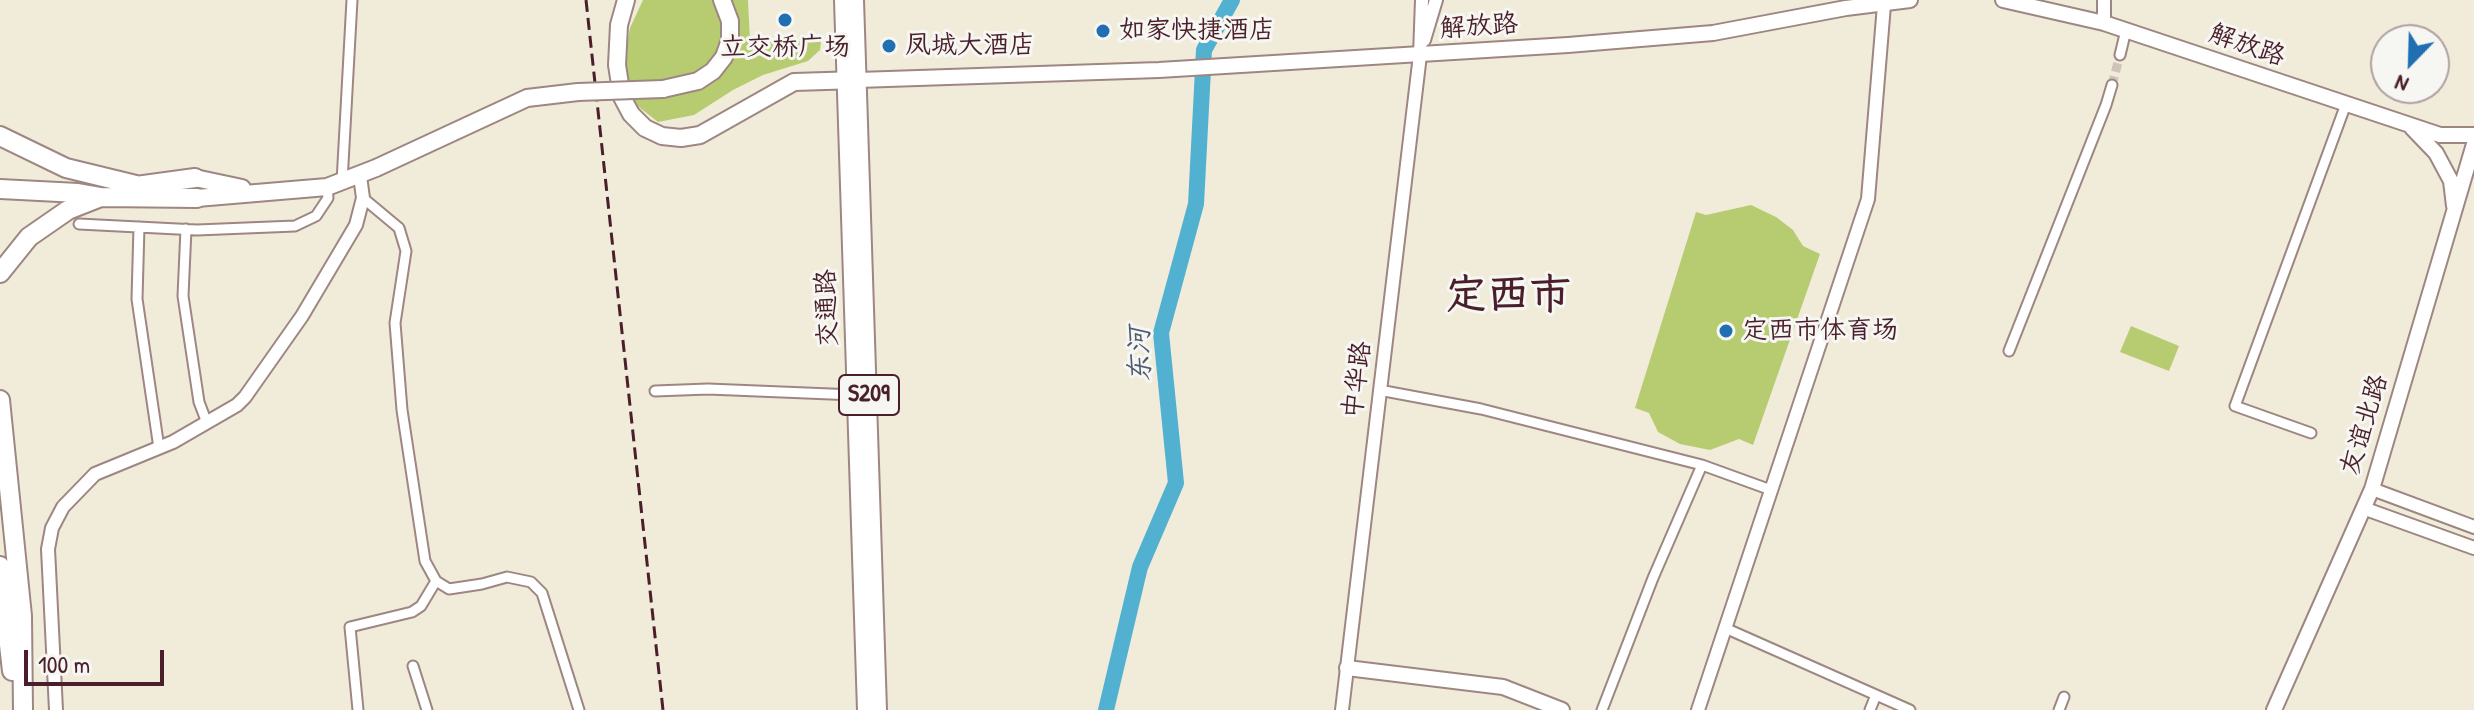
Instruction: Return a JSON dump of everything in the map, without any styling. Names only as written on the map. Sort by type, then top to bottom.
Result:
[{"type":"highway","points":[[626,0],[619,25],[617,65],[622,97],[631,114],[645,128],[662,136],[681,138],[700,135],[794,82],[851,80]]},
{"type":"highway","points":[[0,189],[101,197],[197,198],[334,184],[360,176],[527,98],[578,92],[663,89],[698,81],[713,71],[724,57],[730,40],[730,21],[722,0]]},
{"type":"highway","points":[[0,136],[66,168],[140,186]]},
{"type":"highway","points":[[78,193],[195,178],[259,192]]},
{"type":"highway","points":[[0,273],[29,237],[68,210],[101,197]]},
{"type":"highway","points":[[0,400],[22,616],[23,710]]},
{"type":"highway","points":[[0,566],[16,710]]},
{"type":"main road","name":"交通路","points":[[842,0],[851,80],[879,710]]},
{"type":"main road","name":"交通路","points":[[856,0],[851,80],[855,395],[865,710]]},
{"type":"main road","name":"解放路","points":[[851,80],[1240,66],[1713,33],[1846,8],[1910,0]]},
{"type":"main road","name":"解放路","points":[[2003,0],[2104,23],[2440,135],[2474,135]]},
{"type":"main road","points":[[2409,125],[2436,153],[2451,181],[2455,213]]},
{"type":"main road","name":"友谊北路","points":[[2274,710],[2372,489],[2474,144]]},
{"type":"main road","points":[[1347,668],[1503,687],[1562,710]]},
{"type":"street","points":[[79,224],[186,229],[295,226],[316,216],[334,184],[352,0]]},
{"type":"street","name":"中华路","points":[[1342,710],[1420,55],[1422,0]]},
{"type":"street","name":"中华路","points":[[1420,55],[1436,0]]},
{"type":"street","points":[[2104,0],[2104,23]]},
{"type":"street","points":[[1698,710],[1868,199],[1884,5]]},
{"type":"street","points":[[2120,55],[2126,30]]},
{"type":"street","points":[[2009,351],[2112,85]]},
{"type":"street","points":[[2311,433],[2235,406],[2346,104]]},
{"type":"street","points":[[56,710],[48,584],[48,549],[52,528],[72,494],[95,474],[159,448],[237,405],[274,360],[356,225],[363,198],[360,176]]},
{"type":"street","points":[[363,198],[399,228],[406,251],[395,323],[401,396],[425,561],[436,581],[449,589],[507,577],[531,582],[542,593],[579,710]]},
{"type":"street","points":[[139,227],[137,299],[159,448]]},
{"type":"street","points":[[186,229],[183,296],[199,402],[207,423]]},
{"type":"street","points":[[655,391],[708,389],[855,395]]},
{"type":"street","points":[[1379,390],[1481,409],[1702,465],[1771,490]]},
{"type":"street","points":[[1602,710],[1653,578],[1702,465]]},
{"type":"street","points":[[2372,489],[2474,527]]},
{"type":"street","points":[[2363,508],[2474,548]]},
{"type":"street","points":[[358,710],[350,627],[412,612],[421,606],[436,581]]},
{"type":"street","points":[[1725,628],[1910,710]]},
{"type":"street","points":[[413,666],[427,710]]},
{"type":"street","points":[[1870,710],[1876,695]]},
{"type":"street","points":[[2059,710],[2064,697]]},
{"type":"green space","points":[[643,0],[748,0],[750,41],[821,41],[820,50],[808,61],[763,75],[733,90],[694,115],[658,122],[635,104],[627,72],[626,50],[630,28]]},
{"type":"green space","name":"定西市体育场","points":[[1751,205],[1776,217],[1793,230],[1803,246],[1820,254],[1753,445],[1739,439],[1710,450],[1680,444],[1658,432],[1649,413],[1635,408],[1696,212],[1706,215]]},
{"type":"green space","points":[[2131,326],[2179,346],[2169,371],[2120,352]]},
{"type":"waterway","name":"东河","points":[[1106,710],[1140,567],[1176,483],[1161,333],[1196,204],[1204,50],[1232,0]]},
{"type":"tunnel","points":[[2112,85],[2120,55]]},
{"type":"railway","points":[[586,0],[663,710]]},
{"type":"place","name":"立交桥广场","points":[[785,20]]},
{"type":"place","name":"如家快捷酒店","points":[[1103,31]]},
{"type":"place","name":"凤城大酒店","points":[[889,46]]},
{"type":"place","name":"定西市体育场","points":[[1726,331]]},
{"type":"district","name":"定西市","points":[[1508,297]]}]
